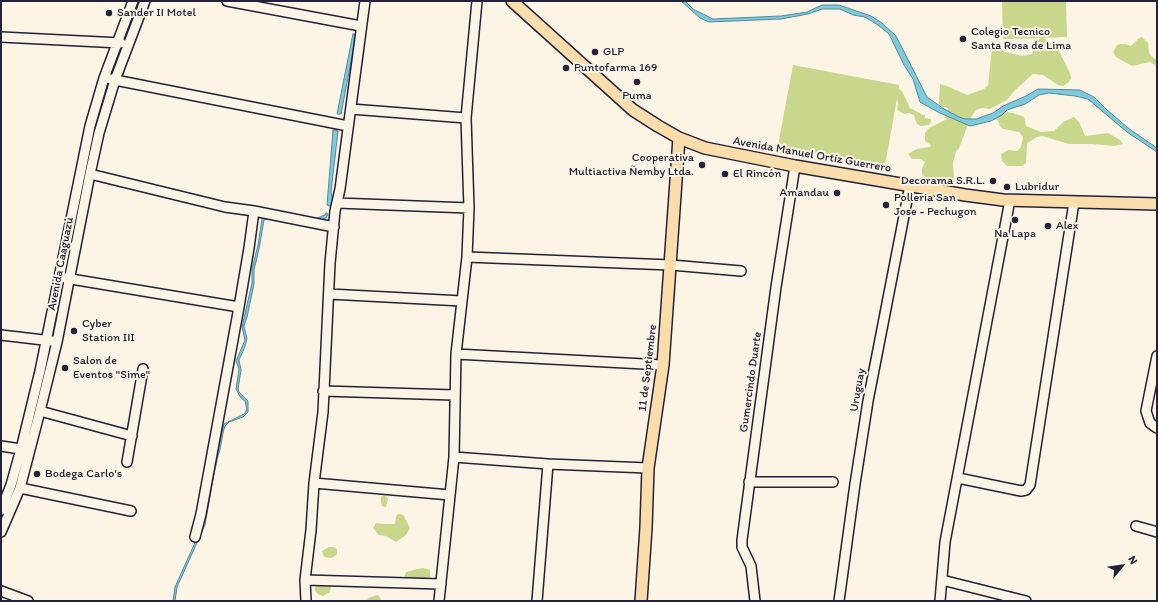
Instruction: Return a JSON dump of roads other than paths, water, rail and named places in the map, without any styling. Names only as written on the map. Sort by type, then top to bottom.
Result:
[{"type":"main road","name":"Avenida Manuel Ortíz Guerrero","points":[[512,1],[634,110],[679,138],[705,148],[795,166],[965,195],[1010,200],[1157,204]]},
{"type":"main road","name":"11 de Septiembre","points":[[640,601],[646,528],[648,468],[663,365],[679,138]]},
{"type":"street","name":"Avenida Caaguazú","points":[[1,532],[20,488],[59,277],[90,126],[104,78],[133,1]]},
{"type":"street","name":"Avenida Caaguazú","points":[[1,510],[26,450],[40,411],[57,342],[99,133],[115,80],[146,1]]},
{"type":"street","points":[[227,1],[245,3],[361,26]]},
{"type":"street","points":[[306,601],[305,580],[311,530],[314,483],[323,412],[330,263],[365,1]]},
{"type":"street","points":[[440,601],[454,456],[456,354],[467,257],[469,208],[466,118],[477,1]]},
{"type":"street","points":[[1,37],[128,44]]},
{"type":"street","points":[[104,78],[348,126]]},
{"type":"street","points":[[351,109],[466,118]]},
{"type":"street","name":"Gumercindo Duarte","points":[[755,601],[751,566],[742,547],[742,540],[776,287],[795,166]]},
{"type":"street","points":[[90,174],[225,207],[254,211],[334,228]]},
{"type":"street","name":"Uruguay","points":[[839,601],[868,401],[910,185]]},
{"type":"street","points":[[940,601],[945,542],[1010,200]]},
{"type":"street","points":[[958,478],[1021,491],[1026,490],[1030,486],[1074,202]]},
{"type":"street","points":[[337,203],[469,208]]},
{"type":"street","points":[[195,537],[202,514],[239,307],[254,211]]},
{"type":"street","points":[[467,257],[671,265],[741,271]]},
{"type":"street","points":[[59,277],[239,307]]},
{"type":"street","points":[[329,294],[462,301]]},
{"type":"street","points":[[1,335],[57,342]]},
{"type":"street","points":[[456,354],[663,365]]},
{"type":"street","points":[[1157,356],[1146,411],[1150,423],[1157,428]]},
{"type":"street","points":[[127,462],[143,369]]},
{"type":"street","points":[[323,390],[454,395]]},
{"type":"street","points":[[40,411],[132,436]]},
{"type":"street","points":[[1,446],[26,450]]},
{"type":"street","points":[[454,456],[548,464],[648,468]]},
{"type":"street","points":[[538,601],[548,464]]},
{"type":"street","points":[[749,482],[832,482]]},
{"type":"street","points":[[314,483],[450,495]]},
{"type":"street","points":[[20,488],[131,511]]},
{"type":"street","points":[[1136,526],[1157,532]]},
{"type":"street","points":[[305,580],[441,584]]},
{"type":"street","points":[[942,580],[1026,601]]},
{"type":"street","points":[[1,591],[28,601]]},
{"type":"water","points":[[681,1],[685,1],[693,9],[713,19],[781,16],[807,12],[822,5],[839,5],[871,16],[882,23],[896,36],[927,97],[959,117],[965,119],[976,119],[993,113],[1003,106],[1038,89],[1080,90],[1094,97],[1128,128],[1157,148],[1157,152],[1127,132],[1088,99],[1075,96],[1049,93],[1039,95],[1025,104],[1007,110],[1002,115],[991,121],[970,126],[940,113],[920,102],[913,79],[904,65],[889,34],[865,17],[853,15],[840,9],[822,9],[808,14],[781,19],[709,22],[700,18]]},
{"type":"water","points":[[353,34],[356,35],[341,114],[337,114]]},
{"type":"water","points":[[333,130],[338,131],[331,192],[333,201],[331,206],[329,206],[327,205]]},
{"type":"water","points":[[326,213],[328,214],[326,218],[320,220],[296,223],[268,218],[264,220],[254,270],[254,284],[244,326],[247,339],[239,360],[241,370],[238,389],[248,401],[248,412],[243,417],[229,422],[225,426],[217,459],[224,424],[244,414],[247,410],[245,401],[241,398],[236,389],[239,369],[236,361],[245,340],[242,327],[252,283],[252,269],[262,219],[263,217],[317,218],[325,215]]},
{"type":"water","points":[[212,474],[214,474],[205,525],[177,587],[175,601],[173,601],[175,587],[203,525]]},
{"type":"waterway","points":[[213,475],[217,457]]},
{"type":"place","name":"Sander II Motel","points":[[109,13]]},
{"type":"place","name":"Colegio Tecnico Santa Rosa de Lima","points":[[963,39]]},
{"type":"place","name":"GLP","points":[[595,52]]},
{"type":"place","name":"Puntofarma 169","points":[[566,68]]},
{"type":"place","name":"Puma","points":[[637,82]]},
{"type":"place","name":"Cooperativa Multiactiva Ñemby Ltda.","points":[[702,165]]},
{"type":"place","name":"El Rincón","points":[[725,174]]},
{"type":"place","name":"Decorama S.R.L.","points":[[993,181]]},
{"type":"place","name":"Lubridur","points":[[1007,187]]},
{"type":"place","name":"Amandau","points":[[837,193]]},
{"type":"place","name":"Polleria San Jose - Pechugon","points":[[886,205]]},
{"type":"place","name":"Na Lapa","points":[[1015,220]]},
{"type":"place","name":"Alex","points":[[1048,226]]},
{"type":"place","name":"Cyber Station III","points":[[74,331]]},
{"type":"place","name":"Salon de Eventos \"Sime\"","points":[[65,368]]},
{"type":"place","name":"Bodega Carlo's","points":[[37,474]]}]
